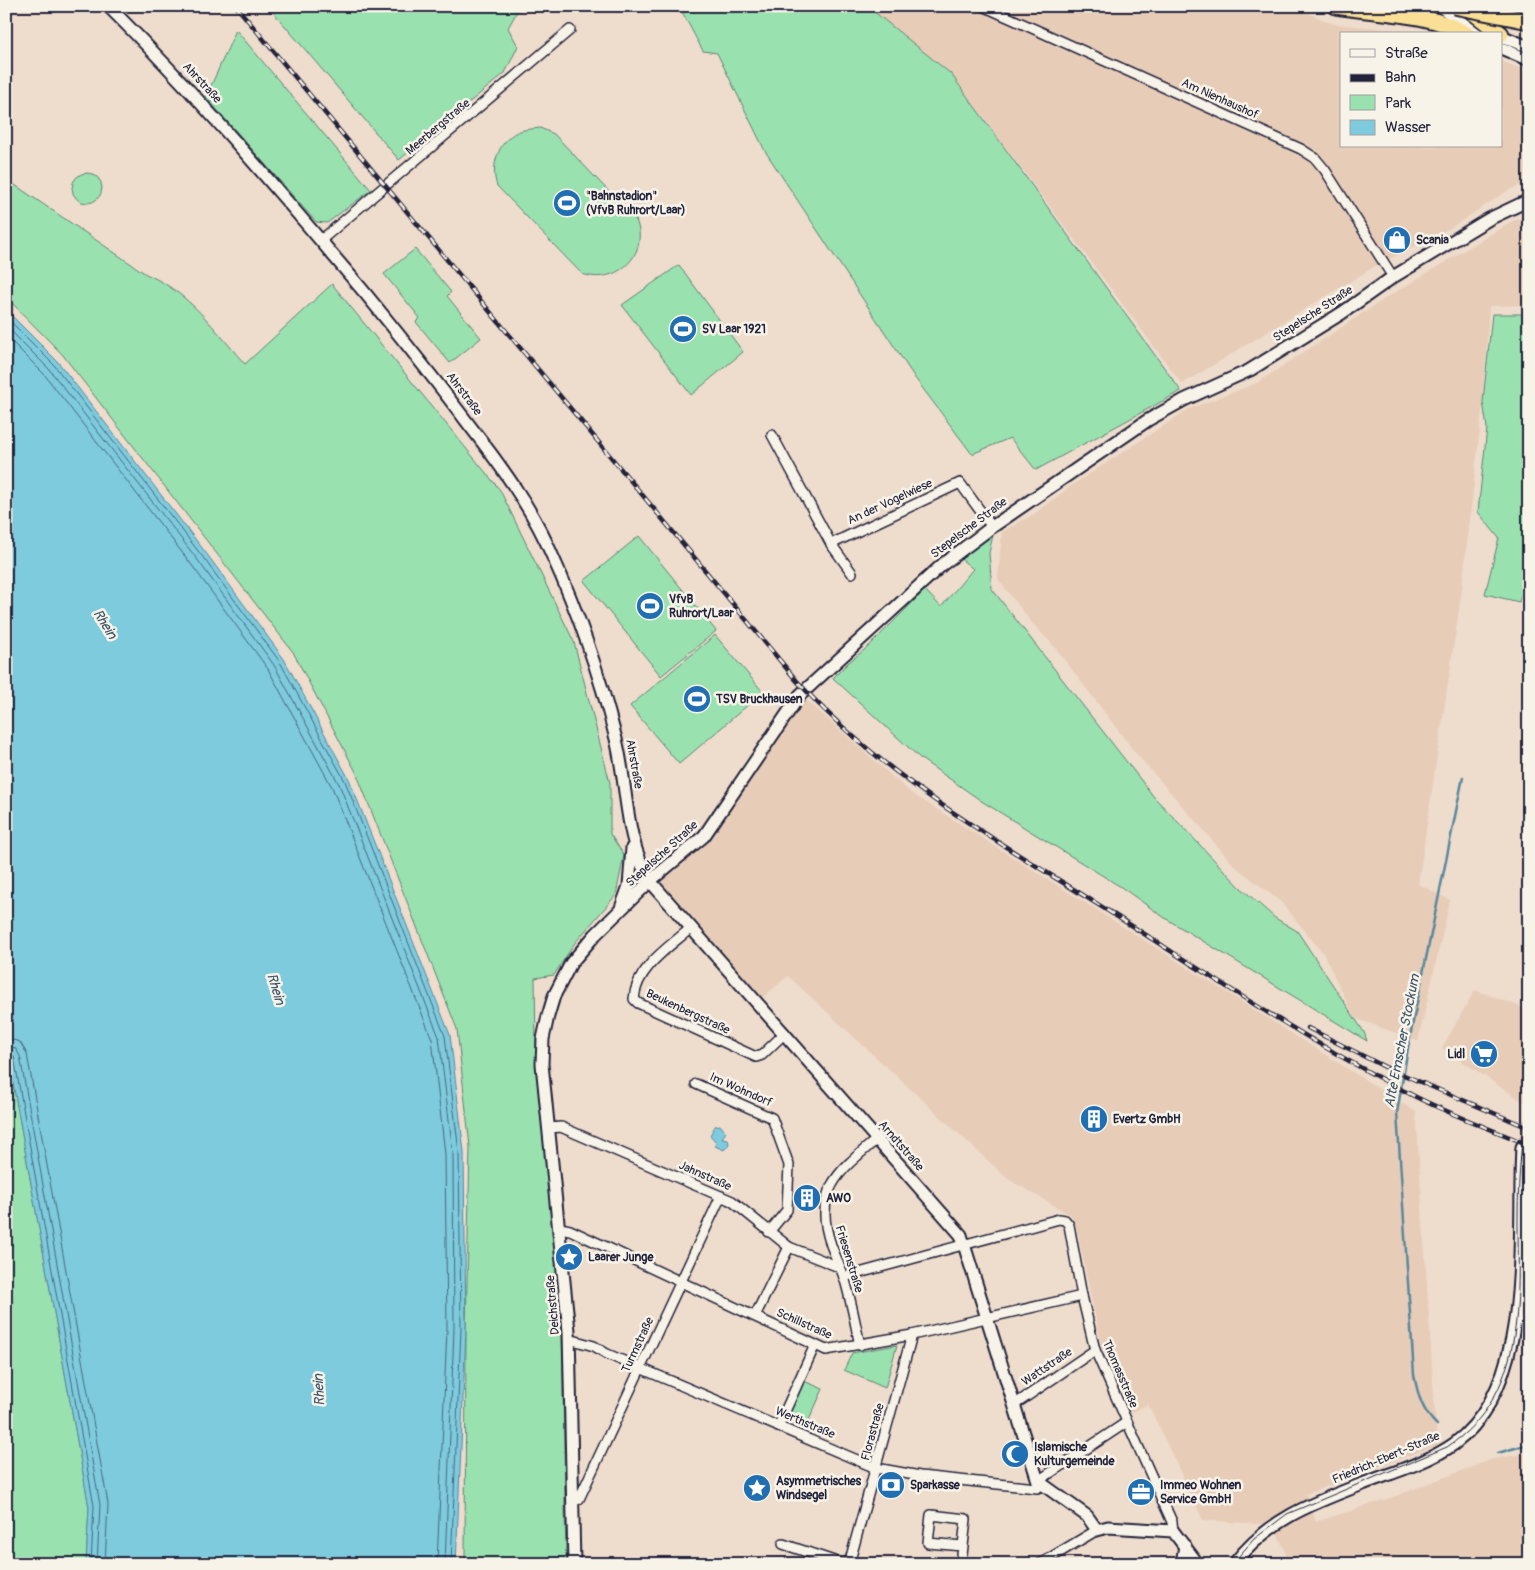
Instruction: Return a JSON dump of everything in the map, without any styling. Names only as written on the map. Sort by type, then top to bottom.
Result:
[{"type":"highway","points":[[1336,6],[1418,17],[1450,26],[1463,32]]},
{"type":"highway","points":[[1454,6],[1529,21]]},
{"type":"highway","points":[[1465,6],[1495,32]]},
{"type":"street","name":"Ahrstraße","points":[[108,6],[189,88],[321,240],[416,354],[492,454],[518,492],[551,551],[581,620],[616,740],[632,841],[642,868],[650,882]]},
{"type":"street","name":"Am Nienhaushof","points":[[983,6],[1301,149],[1315,158],[1326,170],[1392,277]]},
{"type":"street","points":[[1440,6],[1473,32]]},
{"type":"street","points":[[1454,6],[1493,32]]},
{"type":"street","name":"Meerbergstraße","points":[[321,240],[570,30]]},
{"type":"street","points":[[1502,37],[1529,47]]},
{"type":"street","points":[[1502,38],[1529,60]]},
{"type":"street","name":"Stepelsche Straße","points":[[548,1016],[554,996],[571,963],[650,882],[704,836],[800,694],[943,564],[992,527],[1148,420],[1276,355],[1392,277],[1489,220],[1529,200]]},
{"type":"street","points":[[772,436],[831,544],[852,573]]},
{"type":"street","name":"An der Vogelwiese","points":[[831,544],[960,483],[992,527]]},
{"type":"street","points":[[619,912],[629,886],[632,841]]},
{"type":"street","name":"Arndtstraße","points":[[650,882],[960,1235],[1040,1483]]},
{"type":"street","name":"Beukenbergstraße","points":[[691,928],[643,971],[634,992],[634,999],[638,1003],[686,1026],[756,1057],[762,1055],[784,1033]]},
{"type":"street","name":"Deichstraße","points":[[548,1016],[542,1039],[542,1064],[560,1228],[569,1340],[574,1564]]},
{"type":"street","name":"Im Wohndorf","points":[[696,1084],[772,1118],[790,1165],[787,1210],[769,1232]]},
{"type":"street","name":"Jahnstraße","points":[[550,1128],[561,1127],[732,1201],[789,1247],[839,1267]]},
{"type":"street","name":"Friesenstraße","points":[[860,1345],[844,1277],[839,1267],[825,1221],[825,1200],[841,1170],[877,1140]]},
{"type":"street","name":"Friedrich-Ebert-Straße","points":[[1234,1564],[1257,1538],[1282,1518],[1434,1456],[1466,1436],[1490,1410],[1500,1392],[1524,1321],[1525,1184],[1522,1147]]},
{"type":"street","name":"Turmstraße","points":[[574,1501],[579,1499],[721,1196]]},
{"type":"street","name":"Thomasstraße","points":[[964,1245],[1059,1219],[1065,1220],[1069,1225],[1082,1296],[1095,1350],[1172,1522],[1173,1531]]},
{"type":"street","name":"Schillstraße","points":[[560,1228],[570,1230],[682,1281],[826,1350],[912,1335],[1082,1296]]},
{"type":"street","points":[[844,1277],[964,1245]]},
{"type":"street","points":[[755,1316],[789,1247]]},
{"type":"street","name":"Florastraße","points":[[849,1564],[912,1335]]},
{"type":"street","name":"Werthstraße","points":[[569,1340],[576,1339],[594,1346],[606,1354],[641,1367],[876,1468],[920,1476],[1036,1488],[1040,1483]]},
{"type":"street","points":[[778,1427],[815,1345]]},
{"type":"street","name":"Wattstraße","points":[[1014,1405],[1095,1350]]},
{"type":"street","points":[[1097,1530],[1087,1516],[1040,1483],[1127,1422]]},
{"type":"street","points":[[961,1564],[963,1546],[966,1519],[931,1515],[928,1543],[963,1546]]},
{"type":"street","points":[[1040,1564],[1097,1530],[1108,1527],[1173,1531],[1198,1564]]},
{"type":"street","points":[[783,1544],[843,1564]]},
{"type":"street","points":[[1185,1546],[1183,1557],[1185,1564]]},
{"type":"shaded area","points":[[867,6],[1292,6],[1333,24],[1418,32],[1340,32],[1340,148],[1502,148],[1502,61],[1529,72],[1529,182],[1507,191],[1452,227],[1377,265],[1182,384],[951,74]]},
{"type":"shaded area","points":[[1529,213],[1529,305],[1489,306],[1483,402],[1461,596],[1418,884],[1450,900],[1418,1041],[1355,1018],[1323,953],[1281,902],[1235,866],[1134,751],[1054,646],[1032,623],[998,579],[1002,532],[1034,514],[1071,486],[1189,409],[1257,383],[1386,298],[1509,223]]},
{"type":"shaded area","points":[[805,699],[911,793],[1416,1112],[1437,1445],[1306,1494],[1316,1522],[1393,1497],[1493,1459],[1529,1453],[1529,1564],[1285,1564],[1286,1553],[1274,1525],[1203,1520],[1148,1404],[1131,1413],[1102,1348],[1076,1225],[1071,1215],[1008,1179],[788,976],[762,998],[659,881],[708,840]]},
{"type":"shaded area","points":[[1475,990],[1529,1010],[1528,1105],[1442,1048]]},
{"type":"green space","points":[[268,6],[520,6],[508,28],[518,46],[505,73],[399,160]]},
{"type":"green space","points":[[679,6],[867,6],[951,74],[1181,391],[1036,470],[1010,438],[972,454],[915,378],[765,151],[717,53],[703,51]]},
{"type":"green space","points":[[236,30],[371,190],[327,223],[316,222],[206,97]]},
{"type":"green space","name":"\"Bahnstadion\" (VfvB Ruhrort/Laar)","points":[[540,128],[554,134],[636,220],[639,233],[638,244],[634,255],[618,271],[595,277],[582,274],[497,186],[494,171],[500,148],[510,136],[517,132]]},
{"type":"green space","points":[[87,173],[98,177],[102,188],[98,199],[87,203],[76,199],[72,188],[76,177]]},
{"type":"green space","points":[[6,179],[146,274],[176,291],[212,325],[245,364],[332,284],[500,490],[574,642],[610,783],[610,834],[624,855],[616,895],[574,944],[554,975],[535,978],[536,1051],[562,1329],[566,1564],[465,1564],[466,1329],[470,1147],[457,1029],[356,772],[293,652],[62,354],[6,297]]},
{"type":"green space","points":[[415,249],[451,292],[447,296],[481,338],[450,363],[416,322],[420,318],[384,274]]},
{"type":"green space","name":"SV Laar 1921","points":[[679,265],[743,352],[691,395],[622,305]]},
{"type":"green space","points":[[1492,314],[1529,314],[1529,569],[1519,602],[1485,594],[1499,538],[1478,512],[1487,428],[1483,402]]},
{"type":"green space","points":[[993,535],[989,553],[992,589],[1154,797],[1240,887],[1275,918],[1297,931],[1364,1032],[1367,1041],[1165,918],[1121,887],[983,802],[921,759],[833,678],[868,647],[925,590],[941,607],[973,569],[961,559]]},
{"type":"green space","name":"VfvB Ruhrort/Laar","points":[[639,536],[716,631],[661,676],[584,581]]},
{"type":"green space","name":"TSV Bruckhausen","points":[[715,635],[763,692],[679,764],[630,706]]},
{"type":"green space","points":[[6,1044],[89,1507],[86,1564],[6,1564]]},
{"type":"green space","points":[[897,1345],[885,1388],[844,1370],[852,1353]]},
{"type":"green space","points":[[804,1381],[823,1389],[805,1429],[786,1420]]},
{"type":"water","name":"Rhein","points":[[6,310],[58,362],[206,553],[284,659],[349,779],[450,1035],[464,1152],[466,1329],[456,1564],[86,1564],[89,1507],[6,1044]]},
{"type":"water","points":[[720,1125],[726,1132],[722,1138],[728,1139],[729,1144],[724,1150],[715,1146],[716,1142],[710,1135],[715,1126]]},
{"type":"waterway","name":"Alte Emscher Stockum","points":[[1526,662],[1529,655]]},
{"type":"waterway","name":"Alte Emscher Stockum","points":[[1437,1425],[1421,1402],[1414,1375],[1397,1113],[1409,1042],[1463,777]]},
{"type":"waterway","name":"Alte Emscher Stockum","points":[[1498,1453],[1529,1444]]},
{"type":"tunnel","points":[[1522,1147],[1529,1121]]},
{"type":"tram line","points":[[1232,1564],[1254,1539],[1287,1514],[1447,1447],[1473,1425],[1492,1401],[1505,1373],[1517,1313],[1519,1177],[1524,1129],[1529,1116]]},
{"type":"railway","points":[[236,6],[797,681],[866,748],[903,777],[981,831],[1296,1030],[1375,1076],[1416,1097],[1529,1145]]},
{"type":"railway","points":[[1308,1028],[1385,1067],[1529,1128]]},
{"type":"place","name":"\"Bahnstadion\" (VfvB Ruhrort/Laar)","points":[[567,203]]},
{"type":"place","name":"Scania","points":[[1397,240]]},
{"type":"place","name":"SV Laar 1921","points":[[683,329]]},
{"type":"place","name":"VfvB Ruhrort/Laar","points":[[650,606]]},
{"type":"place","name":"TSV Bruckhausen","points":[[697,699]]},
{"type":"place","name":"Lidl","points":[[1484,1054]]},
{"type":"place","name":"Evertz GmbH","points":[[1094,1119]]},
{"type":"place","name":"AWO","points":[[807,1198]]},
{"type":"place","name":"Laarer Junge","points":[[569,1257]]},
{"type":"place","name":"Islamische Kulturgemeinde","points":[[1015,1454]]},
{"type":"place","name":"Sparkasse","points":[[891,1485]]},
{"type":"place","name":"Asymmetrisches Windsegel","points":[[757,1488]]},
{"type":"place","name":"Immeo Wohnen Service GmbH","points":[[1141,1492]]}]
